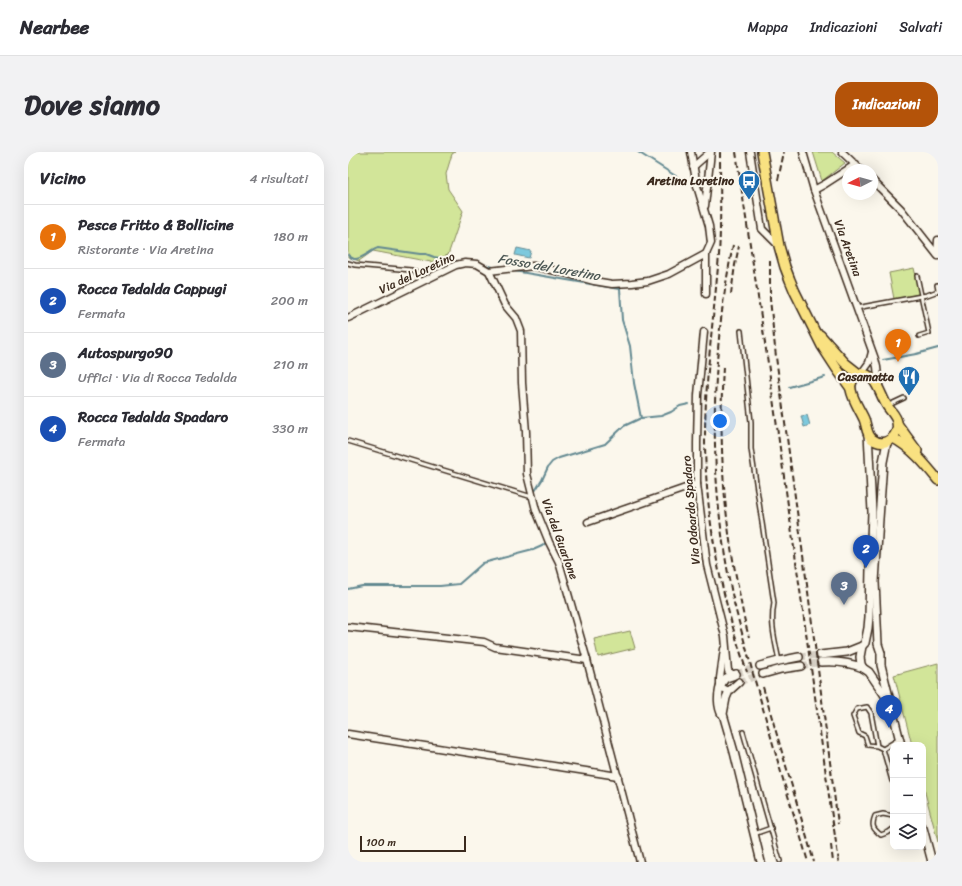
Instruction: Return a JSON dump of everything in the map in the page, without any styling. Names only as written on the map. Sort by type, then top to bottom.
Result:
[{"type":"main road","points":[[762,152],[779,246],[785,267],[795,292],[818,338],[850,387],[870,437],[877,441],[890,440],[903,444],[921,460],[938,480]]},
{"type":"main road","points":[[814,328],[845,363],[860,374]]},
{"type":"main road","points":[[850,387],[852,378],[860,374],[866,374],[870,377],[879,388],[887,406],[896,418],[898,425],[909,439],[921,460]]},
{"type":"main road","points":[[890,440],[896,433],[898,425]]},
{"type":"street","points":[[691,152],[697,186],[709,226],[711,244],[706,254],[706,294]]},
{"type":"street","points":[[693,167],[711,152]]},
{"type":"street","points":[[704,210],[711,152]]},
{"type":"street","points":[[750,152],[762,229],[779,246]]},
{"type":"street","name":"Via Aretina","points":[[803,152],[814,190],[877,367],[879,388]]},
{"type":"street","points":[[842,152],[856,164]]},
{"type":"street","points":[[814,190],[842,173]]},
{"type":"street","points":[[878,186],[901,209],[937,255]]},
{"type":"street","points":[[937,255],[938,240]]},
{"type":"street","name":"Via del Loretino","points":[[348,318],[456,265],[465,263],[477,264],[489,271],[533,266],[612,284],[648,281],[669,274],[706,254]]},
{"type":"street","name":"Via del Guarlone","points":[[489,271],[505,305],[516,318],[521,331],[527,474],[536,510],[559,562],[588,660],[640,862]]},
{"type":"street","name":"Via Odoardo Spadaro","points":[[704,332],[698,395],[698,484],[707,565],[725,636],[728,671],[732,674],[736,674]]},
{"type":"street","points":[[860,374],[868,363],[872,352]]},
{"type":"street","points":[[868,433],[872,498],[869,623],[860,657],[861,664],[892,706]]},
{"type":"street","points":[[890,440],[883,462],[875,582],[878,644],[881,653],[881,665],[900,742]]},
{"type":"street","points":[[588,522],[698,484]]},
{"type":"street","points":[[348,627],[484,642],[495,647],[588,660]]},
{"type":"street","name":"Via Odoardo Spadaro","points":[[720,687],[725,636]]},
{"type":"street","points":[[878,644],[871,641],[851,651],[821,659],[853,664],[875,672],[878,671],[881,665]]},
{"type":"street","points":[[760,666],[799,657]]},
{"type":"street","points":[[763,674],[801,666]]},
{"type":"street","points":[[725,720],[720,711],[720,687],[726,679],[736,674]]},
{"type":"street","points":[[740,682],[729,691],[723,709],[723,714],[734,752],[761,862]]},
{"type":"street","points":[[720,687],[729,691]]},
{"type":"street","points":[[348,734],[618,776]]},
{"type":"street","points":[[926,839],[932,862]]},
{"type":"lane","points":[[348,263],[410,270],[415,272],[422,282]]},
{"type":"lane","points":[[917,276],[929,333],[919,336]]},
{"type":"lane","points":[[856,308],[921,296],[938,291],[938,285]]},
{"type":"lane","points":[[741,331],[751,422],[751,449],[774,603],[772,626],[779,661]]},
{"type":"lane","points":[[887,406],[904,398]]},
{"type":"lane","points":[[348,441],[533,497]]},
{"type":"lane","points":[[877,746],[872,713],[867,707],[857,709],[853,716],[859,732],[865,736],[868,745],[877,746],[883,749],[891,778]]},
{"type":"lane","points":[[743,732],[780,861]]},
{"type":"lane","points":[[883,749],[890,746]]},
{"type":"lane","points":[[890,815],[883,814],[875,816],[872,823],[875,830],[881,835],[890,831]]},
{"type":"lane","points":[[754,834],[771,828]]},
{"type":"green space","points":[[348,152],[455,152],[452,154],[446,174],[448,189],[463,211],[448,255],[431,262],[373,251],[359,261],[348,257]]},
{"type":"green space","points":[[813,152],[832,152],[845,163],[822,181]]},
{"type":"green space","points":[[914,268],[920,294],[894,299],[889,273]]},
{"type":"green space","points":[[630,631],[635,648],[598,657],[594,639]]},
{"type":"green space","points":[[938,663],[938,842],[926,796],[926,742],[911,742],[894,675]]},
{"type":"water","points":[[517,248],[531,251],[529,258],[515,255]]},
{"type":"water","points":[[807,415],[810,425],[804,427],[801,416]]},
{"type":"waterway","points":[[638,152],[685,182]]},
{"type":"waterway","name":"Fosso del Loretino","points":[[348,255],[354,259],[357,259],[378,248],[426,254],[462,262]]},
{"type":"waterway","name":"Fosso del Loretino","points":[[484,265],[498,268]]},
{"type":"waterway","name":"Fosso del Loretino","points":[[514,271],[620,289],[622,320],[630,346],[634,383],[641,418]]},
{"type":"waterway","points":[[883,360],[938,348]]},
{"type":"waterway","points":[[789,387],[825,377]]},
{"type":"waterway","points":[[535,494],[535,491],[552,462],[559,458],[605,444],[624,426],[641,418],[661,416],[680,406],[689,404]]},
{"type":"waterway","points":[[348,589],[362,586],[440,586],[459,584],[483,563],[533,550],[542,546],[548,541]]},
{"type":"tunnel","points":[[799,657],[820,655]]},
{"type":"tunnel","points":[[801,666],[821,662]]},
{"type":"tunnel","points":[[736,674],[760,666]]},
{"type":"tunnel","points":[[739,682],[763,674]]},
{"type":"railway","points":[[720,152],[720,242],[706,392],[706,468],[711,527],[716,557],[729,615],[747,672]]},
{"type":"railway","points":[[736,152],[768,363],[839,862]]},
{"type":"railway","points":[[778,180],[784,152]]},
{"type":"railway","points":[[733,245],[719,334],[716,379],[716,469],[720,514],[734,603],[753,674],[808,862]]},
{"type":"railway","points":[[731,294],[739,246]]},
{"type":"railway","points":[[770,260],[770,299],[776,357],[838,824]]},
{"type":"railway","points":[[723,367],[723,477],[733,559],[749,637]]},
{"type":"railway","points":[[763,687],[814,862]]},
{"type":"railway","points":[[831,845],[833,862]]},
{"type":"place","name":"Aretina Loretino","points":[[749,200]]},
{"type":"place","name":"Pesce Fritto & Bollicine","points":[[898,362]]},
{"type":"place","name":"Casamatta","points":[[909,396]]},
{"type":"place","name":"Rocca Tedalda Cappugi","points":[[866,568]]},
{"type":"place","name":"Autospurgo90","points":[[844,605]]},
{"type":"place","name":"Rocca Tedalda Spadaro","points":[[889,728]]}]
